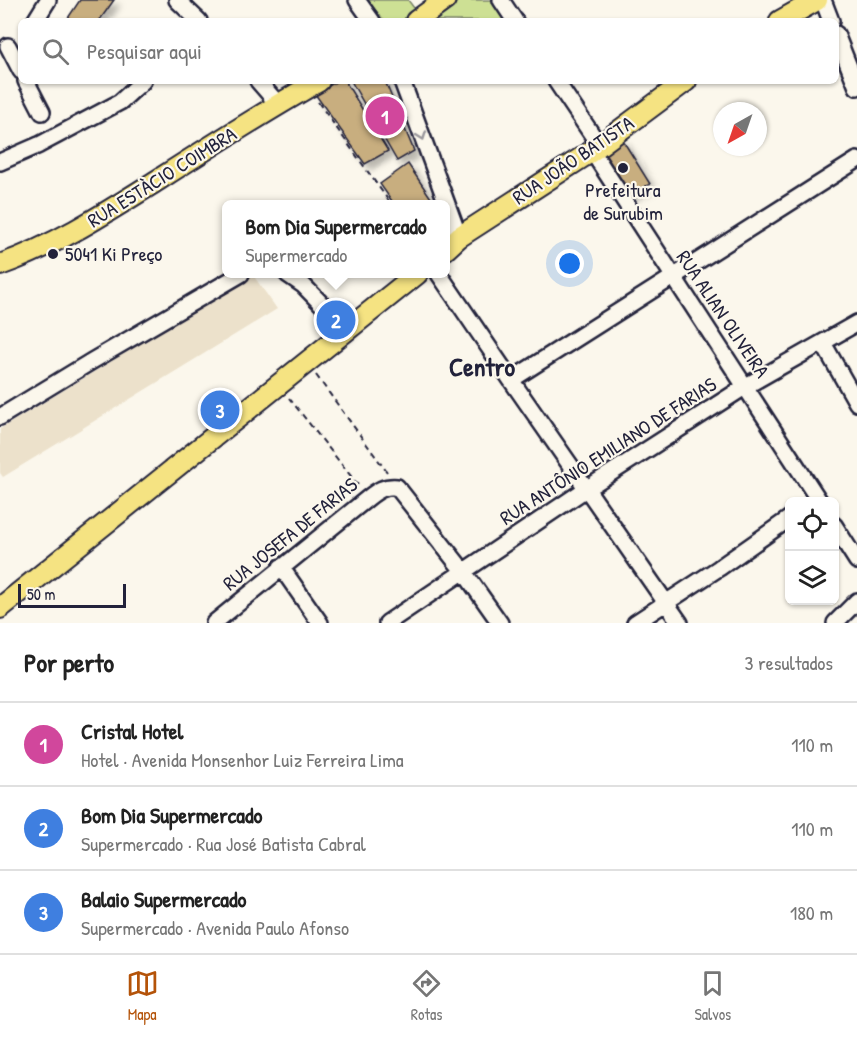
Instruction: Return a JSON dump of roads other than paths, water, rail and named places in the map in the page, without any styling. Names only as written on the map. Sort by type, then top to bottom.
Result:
[{"type":"main road","points":[[420,18],[445,0]]},
{"type":"main road","points":[[785,18],[817,0]]},
{"type":"main road","name":"RUA ESTÀCIO COIMBRA","points":[[0,265],[28,255],[68,235],[313,84]]},
{"type":"main road","name":"RUA JOÃO BATISTA","points":[[452,243],[596,148],[682,84]]},
{"type":"main road","points":[[0,608],[411,278]]},
{"type":"street","points":[[37,18],[48,0]]},
{"type":"street","points":[[177,0],[195,18]]},
{"type":"street","points":[[357,0],[370,18]]},
{"type":"street","points":[[501,0],[513,18]]},
{"type":"street","points":[[823,0],[830,18]]},
{"type":"street","points":[[18,39],[4,49],[18,67]]},
{"type":"street","points":[[839,42],[857,87]]},
{"type":"street","points":[[28,84],[42,112]]},
{"type":"street","points":[[0,162],[39,145],[120,102],[140,84]]},
{"type":"street","points":[[261,84],[278,104]]},
{"type":"street","points":[[403,84],[439,200]]},
{"type":"street","name":"RUA ALIAN OLIVEIRA","points":[[558,84],[673,278],[746,386],[814,497]]},
{"type":"street","points":[[511,380],[857,160]]},
{"type":"street","points":[[0,417],[233,278]]},
{"type":"street","points":[[294,278],[346,330]]},
{"type":"street","points":[[442,278],[680,623]]},
{"type":"street","name":"RUA ANTÔNIO EMILIANO DE FARIAS","points":[[387,623],[586,489],[746,386],[857,323]]},
{"type":"street","points":[[823,343],[857,403]]},
{"type":"street","name":"RUA JOSEFA DE FARIAS","points":[[214,623],[378,490],[387,486],[397,487],[464,572]]},
{"type":"street","points":[[635,623],[719,568],[785,521]]},
{"type":"street","points":[[839,533],[857,561]]},
{"type":"street","points":[[281,567],[321,623]]},
{"type":"street","points":[[464,572],[501,623]]},
{"type":"street","points":[[835,623],[857,601]]},
{"type":"place","name":"Cristal Hotel","points":[[385,116]]},
{"type":"place","name":"Prefeitura de Surubim","points":[[623,168]]},
{"type":"place","name":"5041 Ki Preço","points":[[53,254]]},
{"type":"place","name":"Bom Dia Supermercado","points":[[336,320]]},
{"type":"place","name":"Balaio Supermercado","points":[[220,410]]},
{"type":"district","name":"Centro","points":[[482,367]]}]
